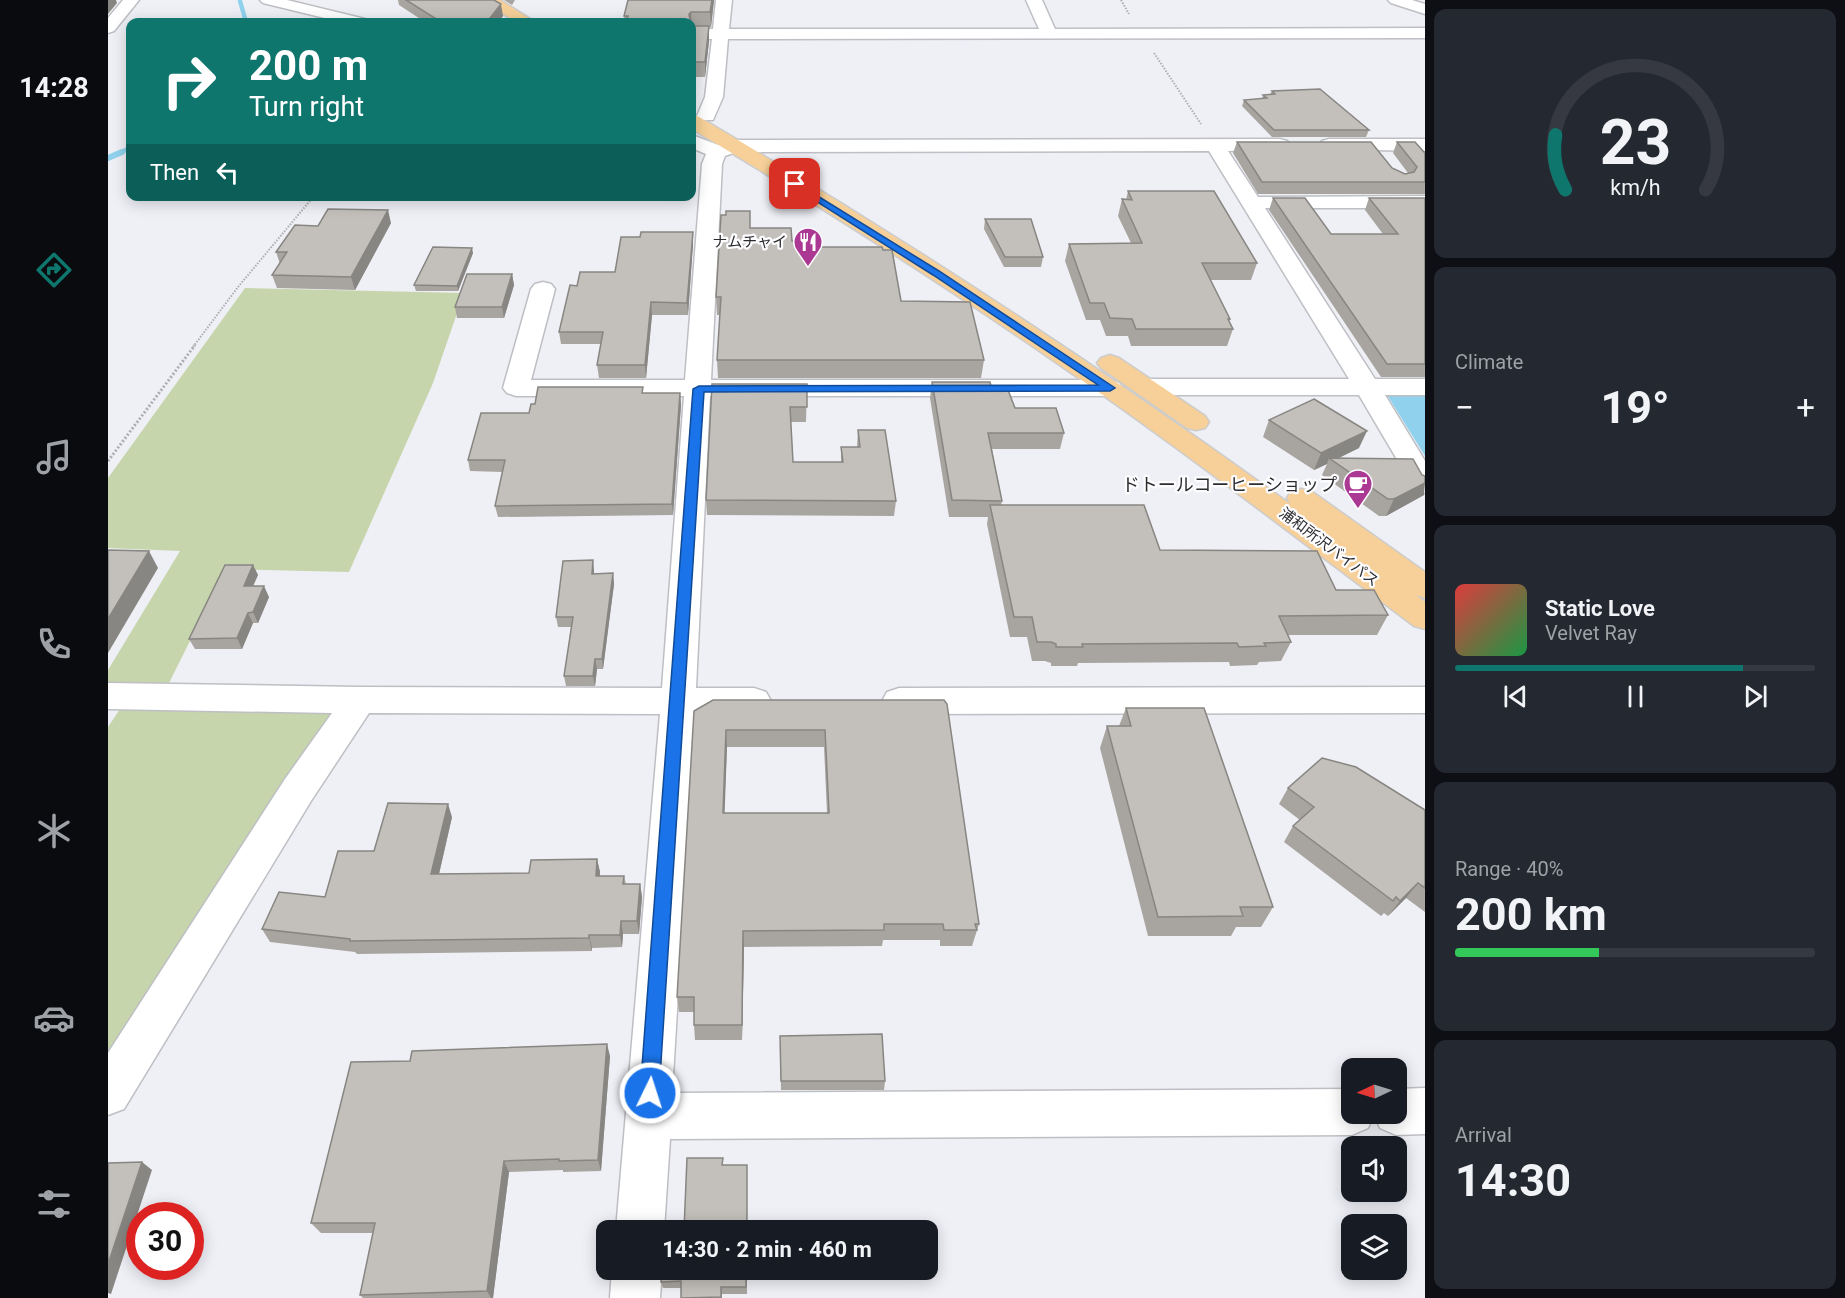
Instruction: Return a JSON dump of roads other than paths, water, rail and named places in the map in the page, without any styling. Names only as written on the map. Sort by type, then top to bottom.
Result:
[{"type":"highway","points":[[489,0],[520,18]]},
{"type":"highway","points":[[516,0],[543,17]]},
{"type":"highway","name":"浦和所沢バイパス","points":[[696,114],[736,148],[936,273],[1110,388],[1277,507],[1425,618]]},
{"type":"highway","name":"浦和所沢バイパス","points":[[736,148],[993,287],[1148,387],[1425,587]]},
{"type":"street","points":[[108,28],[131,0]]},
{"type":"street","points":[[268,0],[342,18]]},
{"type":"street","points":[[696,114],[714,97],[724,0]]},
{"type":"street","points":[[1034,0],[1049,34]]},
{"type":"street","points":[[1396,0],[1425,9]]},
{"type":"street","points":[[696,34],[1425,33]]},
{"type":"street","points":[[696,142],[736,148],[1425,145]]},
{"type":"street","points":[[1215,145],[1425,484]]},
{"type":"street","points":[[1373,145],[1387,162]]},
{"type":"street","points":[[641,1220],[678,702],[712,164],[736,148]]},
{"type":"street","points":[[1251,202],[1425,202]]},
{"type":"street","points":[[543,289],[516,388],[1110,388]]},
{"type":"street","points":[[1148,387],[1425,387]]},
{"type":"street","points":[[108,696],[359,700],[785,701]]},
{"type":"street","points":[[108,1093],[298,790],[359,700]]},
{"type":"street","points":[[869,701],[1425,700]]},
{"type":"street","points":[[648,1116],[1341,1112]]},
{"type":"street","points":[[1407,1112],[1425,1112]]},
{"type":"street","points":[[635,1298],[636,1280]]},
{"type":"water","points":[[1387,395],[1425,396],[1425,456]]},
{"type":"waterway","points":[[240,1],[245,18]]},
{"type":"waterway","points":[[119,153],[126,150]]},
{"type":"waterway","points":[[108,158],[122,152]]},
{"type":"place","name":"ナムチャイ","points":[[808,268]]},
{"type":"place","name":"ドトールコーヒーショップ","points":[[1358,510]]}]
